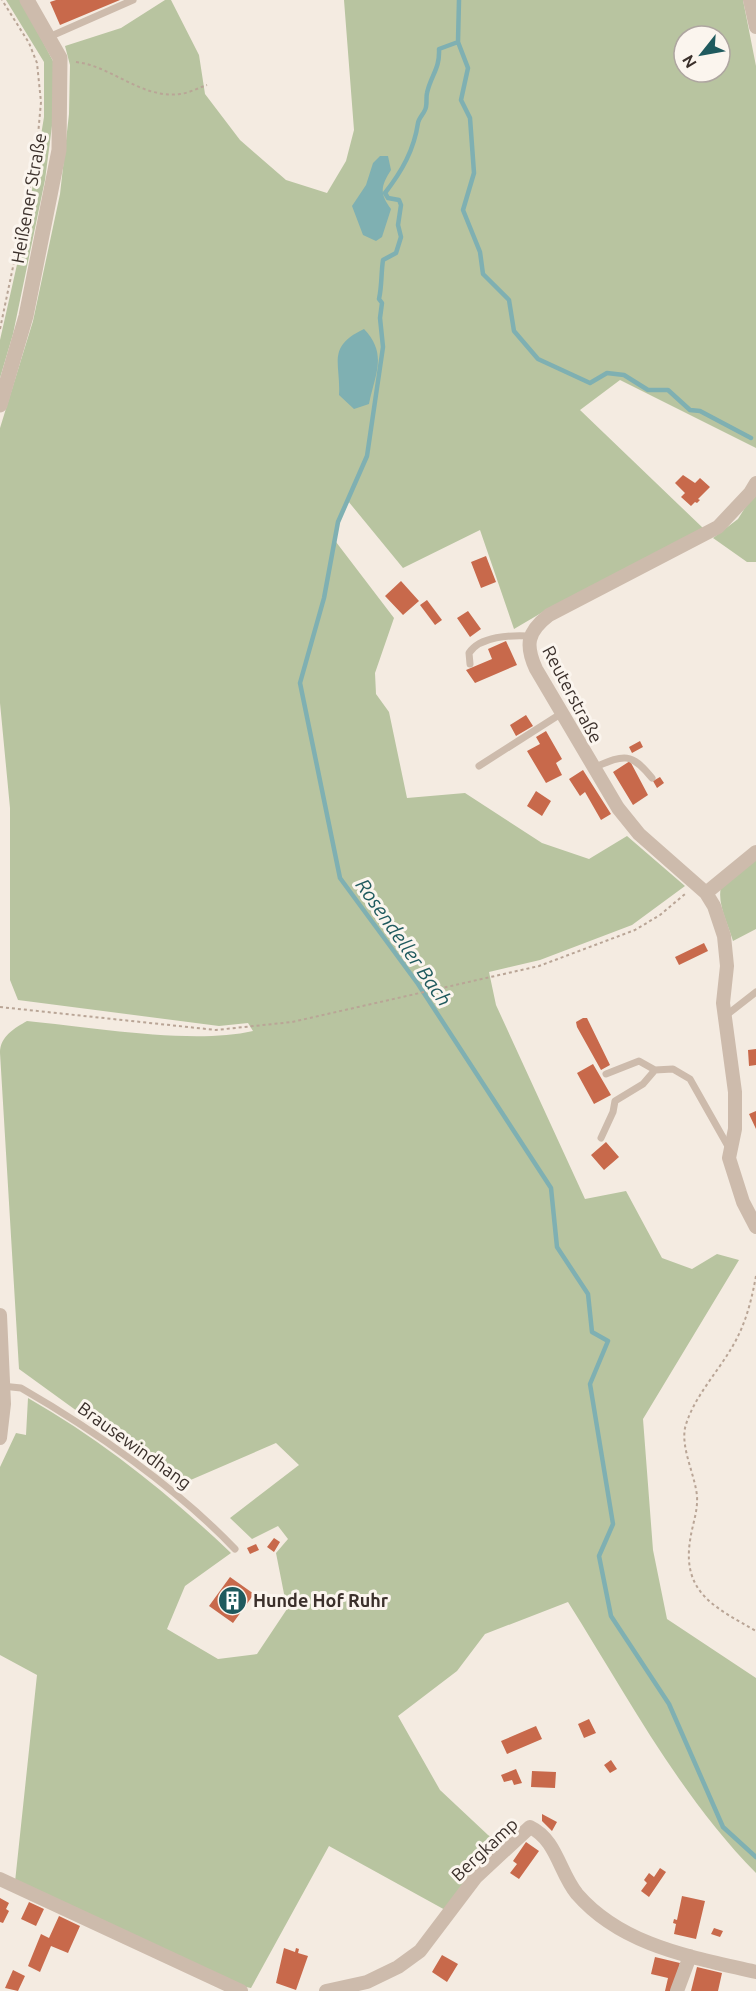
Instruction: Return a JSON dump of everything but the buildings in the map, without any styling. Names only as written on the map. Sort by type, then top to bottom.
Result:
[{"type":"street","name":"Heißener Straße","points":[[0,405],[26,316],[53,192],[59,150],[61,66],[49,37],[27,0]]},
{"type":"street","points":[[750,0],[756,27]]},
{"type":"street","name":"Reuterstraße","points":[[756,483],[745,499],[718,527],[549,615],[529,636],[530,656],[618,808],[639,834],[701,889],[714,906],[724,936],[727,966],[723,1003],[735,1092],[735,1129],[729,1148],[733,1175],[756,1227]]},
{"type":"street","points":[[701,889],[756,852]]},
{"type":"street","points":[[0,1315],[2,1386],[0,1438]]},
{"type":"street","name":"Bergkamp","points":[[326,1991],[367,1982],[398,1967],[420,1951],[464,1891],[530,1827],[547,1839],[574,1891],[605,1921],[636,1938],[690,1956],[756,1972]]},
{"type":"street","points":[[0,1879],[241,1991]]},
{"type":"street","points":[[677,1991],[690,1956]]},
{"type":"lane","points":[[49,37],[133,0]]},
{"type":"lane","points":[[470,664],[469,653],[473,646],[512,635],[529,636]]},
{"type":"lane","points":[[479,766],[562,714]]},
{"type":"lane","points":[[593,768],[626,756],[637,760],[652,778]]},
{"type":"lane","points":[[724,1017],[756,992]]},
{"type":"lane","points":[[606,1074],[639,1061],[655,1070],[673,1069],[690,1079],[729,1148]]},
{"type":"lane","points":[[601,1137],[613,1112],[615,1101],[643,1084],[655,1070]]},
{"type":"lane","name":"Brausewindhang","points":[[2,1386],[21,1388],[119,1453],[210,1523],[235,1549]]},
{"type":"path","points":[[0,329],[36,157],[41,102],[37,63],[29,43],[2,0]]},
{"type":"path","points":[[61,66],[75,62],[90,63],[152,92],[179,94],[207,86]]},
{"type":"path","points":[[0,1007],[225,1030],[292,1022],[539,966],[635,930],[701,889]]},
{"type":"path","points":[[756,1276],[749,1313],[732,1348],[699,1399],[685,1429],[697,1499],[697,1515],[687,1558],[692,1581],[703,1597],[719,1610],[756,1631]]},
{"type":"green space","points":[[6,0],[21,0],[54,63],[53,118],[45,180],[13,334],[0,378],[0,340],[27,220],[44,117],[44,62]]},
{"type":"green space","points":[[165,0],[171,0],[199,55],[205,94],[240,140],[286,180],[327,193],[346,161],[354,130],[344,0],[743,0],[756,66],[756,448],[620,380],[580,410],[704,529],[548,609],[514,629],[480,530],[403,568],[348,501],[333,538],[394,618],[375,673],[376,694],[389,712],[407,798],[465,793],[542,843],[589,859],[627,836],[685,886],[632,925],[540,960],[489,972],[496,1005],[585,1199],[626,1191],[662,1258],[692,1269],[717,1254],[739,1260],[643,1419],[653,1550],[667,1619],[756,1678],[756,1873],[702,1811],[678,1777],[568,1602],[485,1634],[457,1671],[398,1716],[440,1790],[488,1835],[505,1846],[447,1911],[329,1846],[251,1988],[231,1984],[15,1882],[37,1675],[0,1655],[0,1467],[16,1433],[26,1435],[28,1398],[109,1450],[184,1510],[231,1553],[185,1586],[167,1629],[218,1659],[257,1654],[287,1609],[276,1553],[288,1539],[278,1526],[252,1539],[230,1518],[299,1465],[276,1443],[179,1485],[19,1369],[0,1053],[5,1037],[27,1021],[172,1036],[228,1035],[253,1031],[248,1023],[219,1026],[18,1000],[10,980],[10,808],[0,703],[0,428],[33,321],[60,194],[69,114],[70,65],[65,46],[121,28]]},
{"type":"green space","points":[[756,490],[756,562],[747,562],[713,538],[738,519]]},
{"type":"green space","points":[[756,859],[756,929],[733,941],[722,907],[721,887]]},
{"type":"water","points":[[380,156],[388,156],[391,170],[385,181],[383,194],[391,209],[382,237],[376,241],[363,235],[352,206],[366,185],[373,163]]},
{"type":"water","points":[[364,329],[376,347],[378,365],[369,404],[354,409],[339,395],[338,357],[344,342]]},
{"type":"waterway","name":"Rosendeller Bach","points":[[459,0],[458,42],[439,49],[437,67],[410,151],[397,177],[385,193],[388,198],[399,200],[401,205],[398,225],[401,237],[396,253],[383,260],[379,299],[382,303],[380,318],[383,347],[367,456],[338,522],[324,598],[300,683],[340,878],[418,984],[551,1188],[557,1247],[588,1294],[592,1332],[608,1341],[590,1384],[613,1524],[599,1556],[611,1616],[669,1704],[723,1827],[756,1857]]},
{"type":"waterway","points":[[458,42],[468,68],[461,100],[470,118],[474,173],[463,210],[480,252],[483,274],[509,300],[514,331],[538,359],[590,383],[607,373],[624,375],[648,390],[668,390],[690,410],[700,411],[751,438]]},
{"type":"place","name":"Hunde Hof Ruhr","points":[[232,1600]]}]
